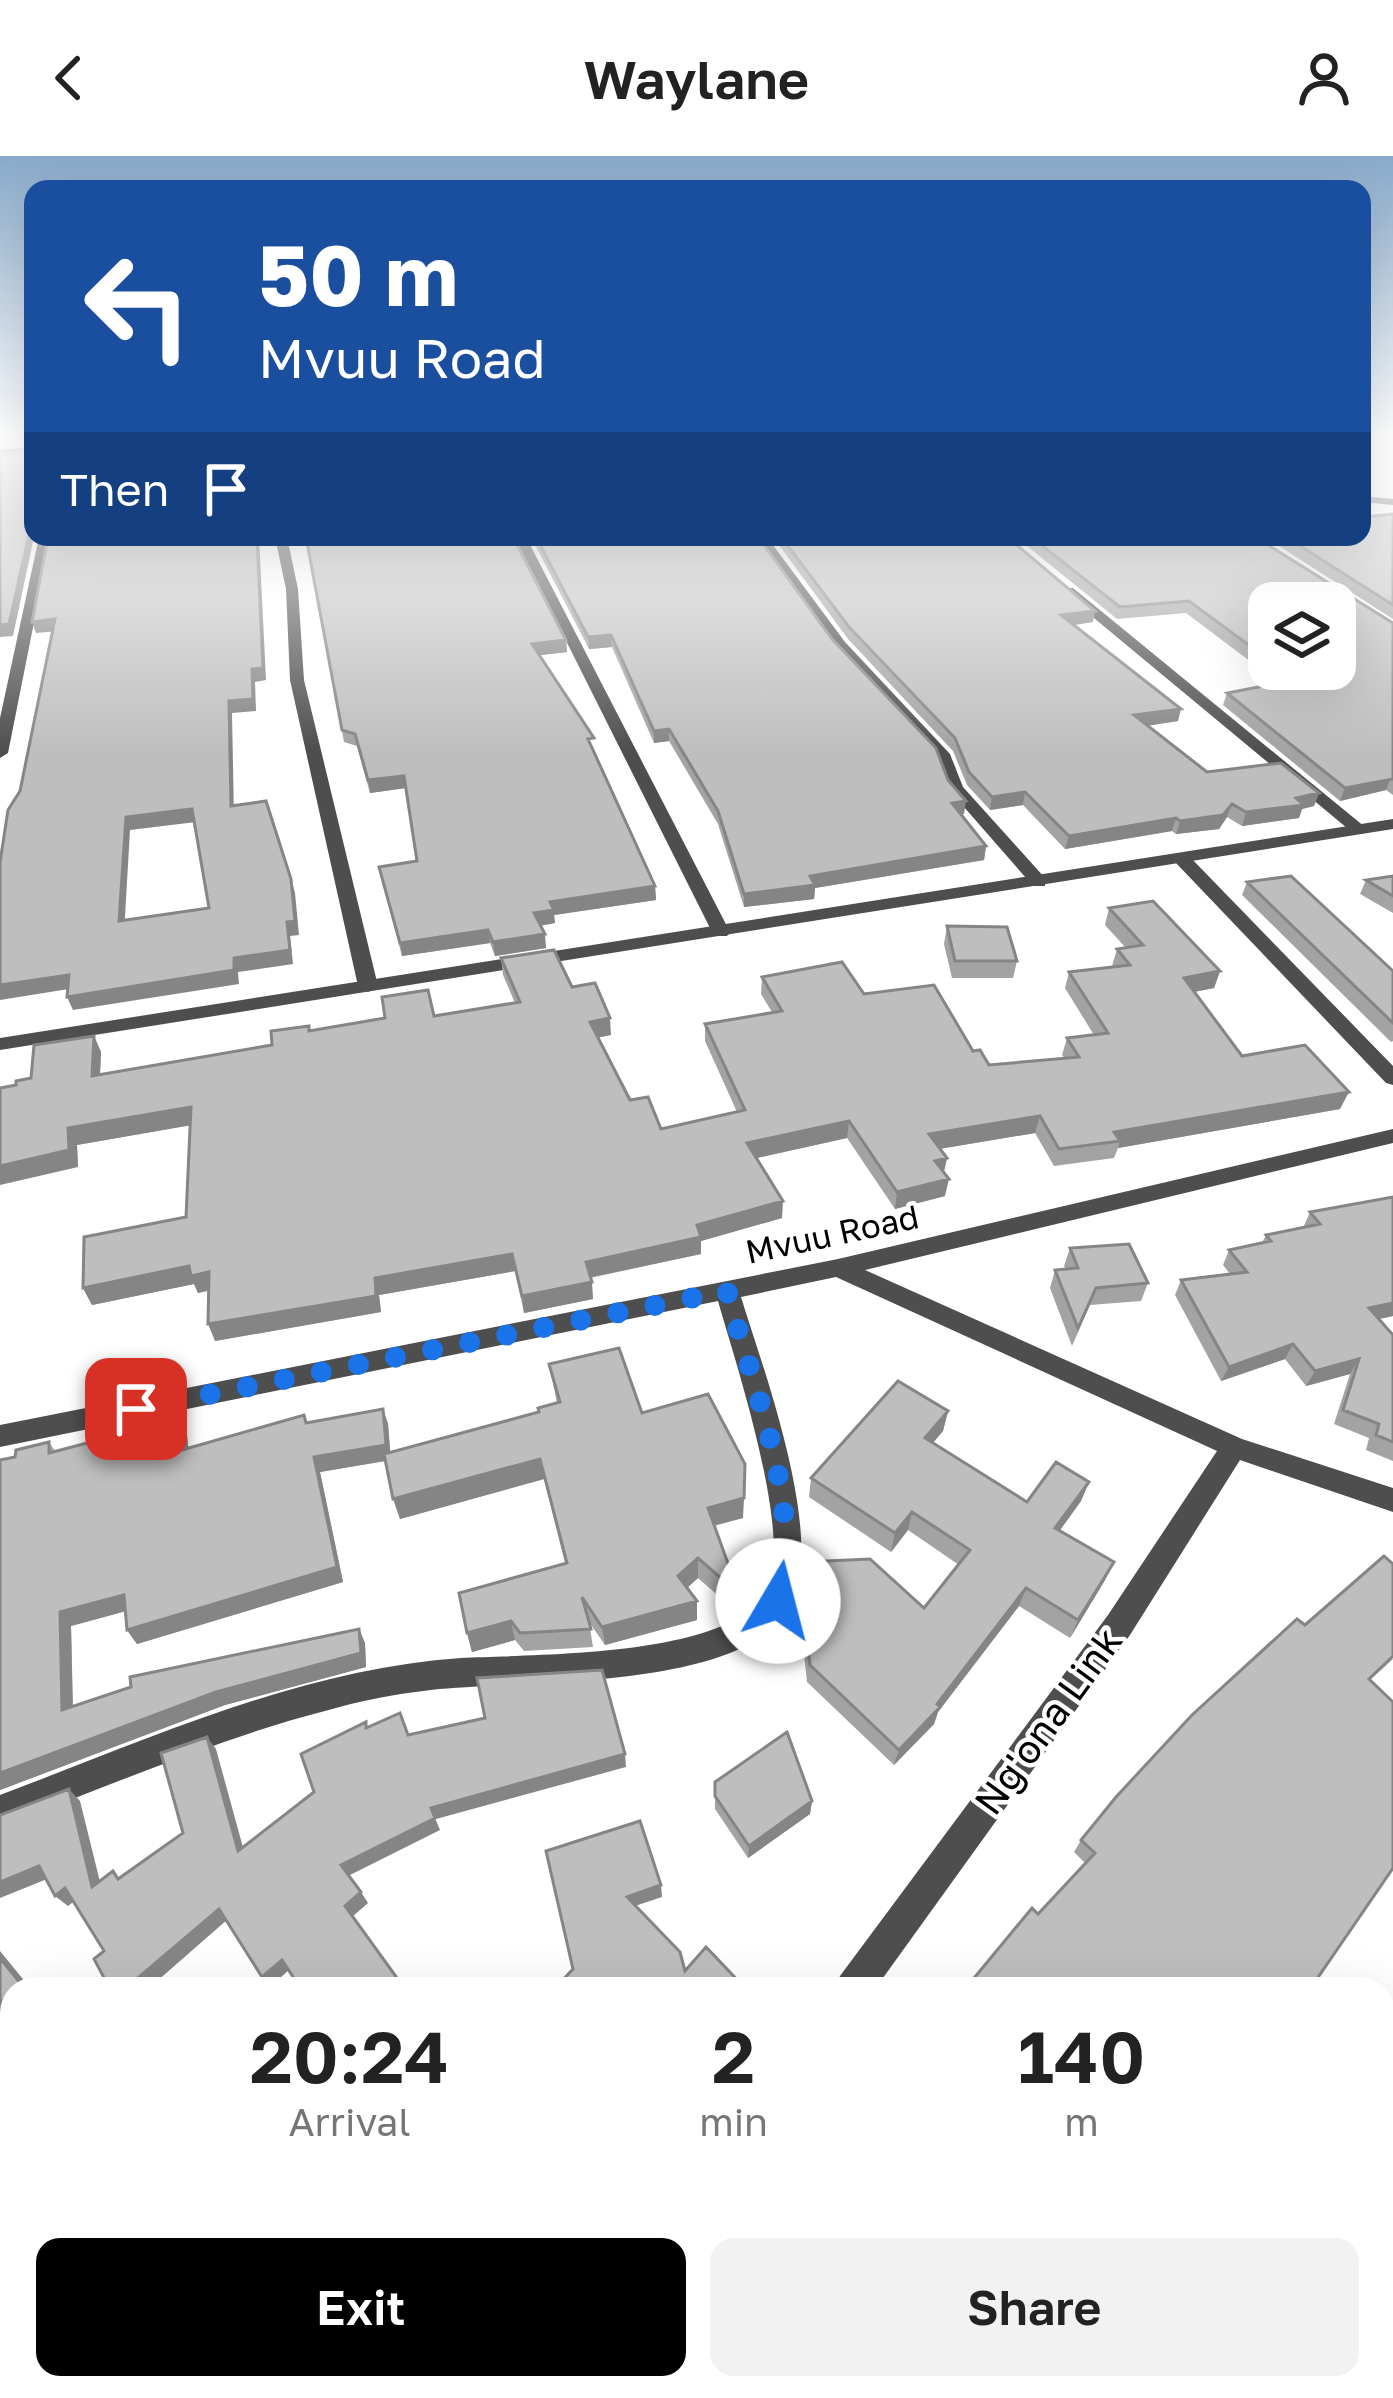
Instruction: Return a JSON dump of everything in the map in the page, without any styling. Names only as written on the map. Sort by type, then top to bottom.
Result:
[{"type":"street","points":[[0,753],[43,546]]},
{"type":"street","points":[[283,546],[292,589],[297,680],[368,986]]},
{"type":"street","points":[[525,546],[721,932]]},
{"type":"street","points":[[768,546],[840,645],[945,758],[956,788],[1039,882]]},
{"type":"street","points":[[1056,581],[1359,830]]},
{"type":"street","points":[[0,1044],[1393,824]]},
{"type":"street","points":[[1182,859],[1393,1078]]},
{"type":"street","name":"Mvuu Road","points":[[0,1436],[838,1268],[1393,1136]]},
{"type":"street","points":[[838,1268],[1234,1447],[1393,1500]]},
{"type":"street","points":[[0,1811],[219,1732],[368,1686],[431,1675],[614,1665],[685,1651],[758,1621],[778,1601],[788,1568],[787,1531],[781,1489],[727,1291]]},
{"type":"street","name":"Ng'ona Link","points":[[862,1977],[1119,1624],[1234,1447]]},
{"type":"building","points":[[0,543],[24,543],[9,624],[0,625]]},
{"type":"building","points":[[1393,543],[1393,605],[1300,546]]},
{"type":"building","points":[[46,546],[257,546],[263,668],[252,669],[253,699],[229,701],[231,806],[266,801],[291,879],[295,921],[287,922],[290,950],[234,958],[234,970],[67,997],[69,975],[0,985],[0,862],[8,810],[20,791],[55,619],[32,622]],"holes":[[[192,809],[209,908],[119,921],[126,817]]]},
{"type":"building","points":[[308,546],[518,546],[566,640],[532,644],[594,738],[588,739],[655,886],[550,902],[554,910],[534,913],[545,934],[493,942],[488,930],[400,943],[379,867],[417,861],[404,776],[368,780],[355,734],[342,730]]},
{"type":"building","points":[[541,546],[765,546],[832,639],[936,748],[948,780],[966,801],[952,803],[986,846],[810,876],[815,885],[744,894],[718,811],[669,729],[654,731],[611,635],[588,637]]},
{"type":"building","points":[[788,546],[1018,546],[1095,611],[1061,615],[1181,709],[1134,715],[1207,772],[1281,763],[1319,793],[1296,798],[1304,805],[1246,812],[1232,804],[1223,815],[1069,836],[1025,792],[992,797],[969,772],[955,738],[849,627]]},
{"type":"building","points":[[1042,546],[1269,546],[1327,582],[1248,582],[1248,645],[1189,601],[1120,607]]},
{"type":"building","points":[[1356,600],[1393,623],[1393,779],[1345,788],[1227,693],[1356,690]]},
{"type":"building","points":[[1291,876],[1393,971],[1393,1023],[1247,882]]},
{"type":"building","points":[[1393,876],[1393,896],[1366,880]]},
{"type":"building","points":[[1153,901],[1220,971],[1184,978],[1242,1056],[1305,1045],[1349,1092],[1114,1132],[1120,1141],[1059,1149],[1040,1116],[929,1134],[947,1158],[935,1161],[949,1179],[897,1192],[849,1121],[747,1143],[783,1201],[697,1225],[701,1237],[586,1262],[592,1282],[522,1296],[512,1254],[375,1278],[376,1296],[208,1324],[209,1272],[191,1276],[189,1266],[83,1288],[84,1237],[186,1217],[191,1107],[68,1128],[69,1150],[0,1166],[0,1088],[31,1078],[34,1045],[94,1036],[92,1076],[272,1045],[271,1031],[309,1026],[309,1031],[385,1018],[382,997],[428,990],[434,1016],[520,1002],[501,958],[554,950],[572,987],[595,983],[610,1018],[590,1022],[630,1100],[648,1097],[661,1129],[745,1110],[705,1024],[782,1011],[762,977],[842,962],[864,994],[934,985],[973,1051],[980,1050],[989,1065],[1079,1057],[1067,1038],[1108,1033],[1069,972],[1130,965],[1117,949],[1143,945],[1109,908]]},
{"type":"building","points":[[947,926],[1007,927],[1017,961],[955,961]]},
{"type":"building","points":[[1393,1197],[1393,1303],[1369,1308],[1393,1335],[1393,1442],[1376,1435],[1379,1424],[1343,1410],[1359,1359],[1315,1371],[1293,1344],[1229,1367],[1181,1280],[1247,1272],[1229,1250],[1271,1241],[1266,1235],[1320,1224],[1310,1212]]},
{"type":"building","points":[[1129,1244],[1148,1283],[1096,1288],[1078,1328],[1055,1270],[1078,1268],[1070,1248]]},
{"type":"building","points":[[619,1348],[642,1413],[708,1394],[745,1464],[744,1498],[708,1508],[739,1594],[698,1558],[678,1576],[697,1601],[602,1627],[582,1597],[591,1629],[520,1633],[511,1621],[467,1633],[459,1593],[567,1563],[540,1459],[393,1499],[384,1454],[539,1412],[538,1408],[560,1402],[549,1364]]},
{"type":"building","points":[[898,1381],[948,1411],[925,1438],[1027,1502],[1056,1462],[1089,1482],[1055,1528],[1114,1562],[1078,1620],[1026,1588],[937,1704],[940,1707],[899,1750],[810,1665],[800,1580],[805,1562],[870,1559],[924,1608],[970,1550],[912,1512],[895,1533],[811,1478]]},
{"type":"building","points":[[383,1409],[386,1445],[314,1457],[337,1567],[127,1630],[124,1595],[60,1612],[62,1710],[131,1687],[130,1677],[359,1629],[361,1653],[216,1692],[0,1773],[0,1460],[15,1457],[16,1450],[49,1442],[49,1453],[179,1419],[182,1450],[304,1415],[306,1423]]},
{"type":"building","points":[[1384,1556],[1393,1564],[1393,1656],[1369,1679],[1393,1702],[1393,1868],[1318,1977],[975,1977],[1032,1908],[1038,1914],[1095,1853],[1081,1840],[1192,1715],[1297,1619],[1305,1625]]},
{"type":"building","points":[[602,1670],[625,1754],[431,1808],[435,1818],[341,1865],[361,1892],[345,1906],[396,1977],[293,1977],[282,1960],[262,1977],[219,1909],[139,1977],[104,1977],[94,1959],[104,1951],[65,1888],[55,1896],[39,1866],[0,1882],[0,1815],[69,1789],[92,1887],[113,1871],[118,1879],[183,1833],[161,1753],[207,1737],[238,1851],[314,1792],[301,1754],[366,1722],[366,1728],[400,1713],[408,1735],[485,1718],[477,1678]]},
{"type":"building","points":[[787,1732],[812,1801],[749,1846],[715,1796],[715,1782]]},
{"type":"building","points":[[640,1821],[661,1885],[627,1897],[680,1952],[685,1971],[706,1947],[735,1977],[565,1977],[573,1969],[546,1851]]},
{"type":"building","points":[[0,1958],[15,1977],[0,1977]]},
{"type":"route","points":[[136,1409],[727,1291],[781,1489],[788,1568],[778,1601]]}]
